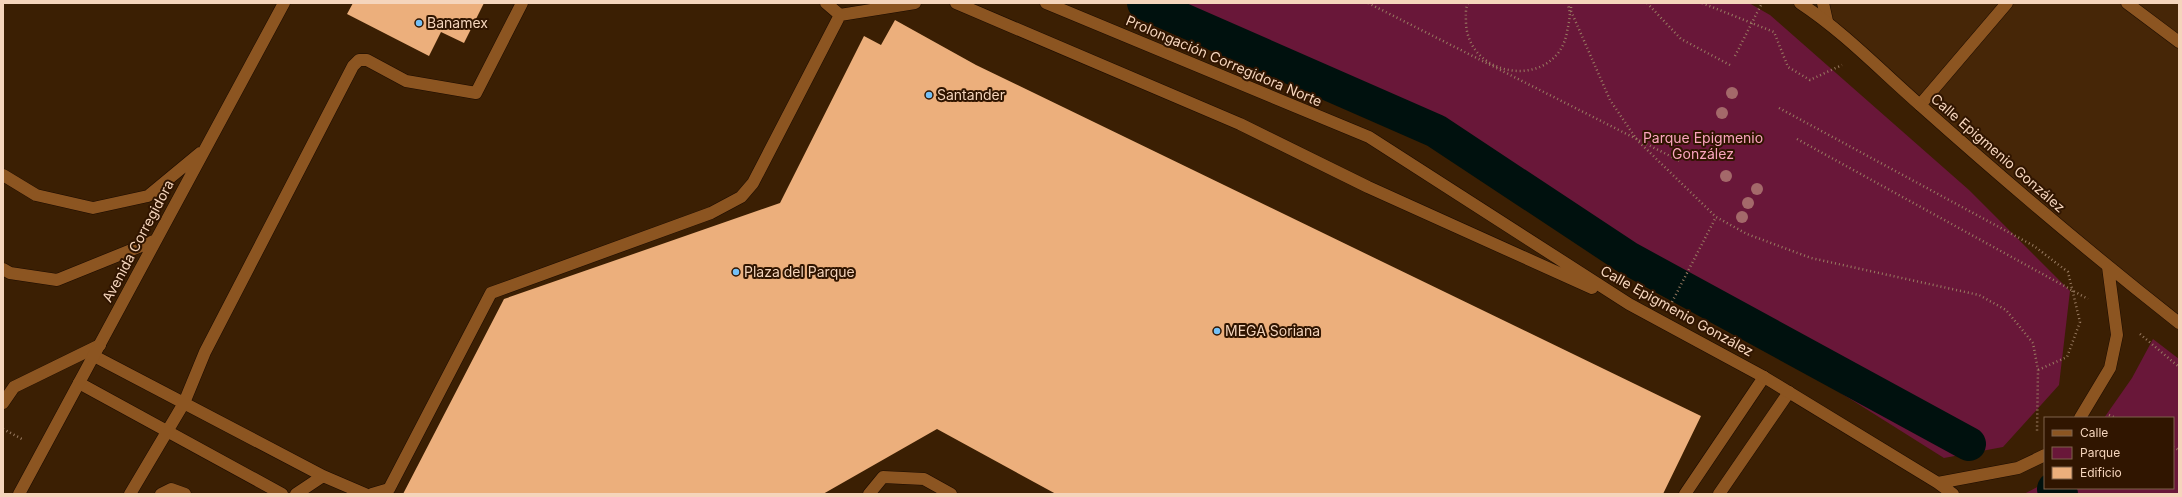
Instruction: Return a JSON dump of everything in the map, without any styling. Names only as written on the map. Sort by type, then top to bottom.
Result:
[{"type":"main road","name":"Avenida Corregidora","points":[[19,494],[284,3]]},
{"type":"main road","points":[[130,494],[184,404],[204,352],[353,66],[359,60],[367,60],[406,81],[476,93],[522,3]]},
{"type":"main road","points":[[826,3],[840,15],[915,3]]},
{"type":"main road","points":[[956,3],[1240,124],[1368,186],[1629,304]]},
{"type":"main road","name":"Prolongación Corregidora Norte","points":[[1046,3],[1369,137]]},
{"type":"main road","name":"Calle Epigmenio González","points":[[1800,3],[1827,21],[1920,105],[2108,267],[2179,323]]},
{"type":"main road","points":[[1823,3],[1827,21]]},
{"type":"main road","points":[[1920,105],[2007,3]]},
{"type":"main road","points":[[2127,3],[2179,42]]},
{"type":"main road","points":[[372,494],[389,489],[491,293],[711,213],[741,197],[753,183],[840,15]]},
{"type":"main road","name":"Calle Epigmenio González","points":[[1369,137],[1629,304],[1764,377],[1938,483],[1953,494]]},
{"type":"main road","points":[[3,175],[36,196],[93,208],[148,196],[205,149]]},
{"type":"main road","points":[[3,268],[10,273],[57,280],[156,240]]},
{"type":"main road","points":[[2081,417],[2110,368],[2117,335],[2108,267]]},
{"type":"main road","points":[[3,403],[14,387],[100,345]]},
{"type":"main road","points":[[94,356],[323,476],[365,494]]},
{"type":"main road","points":[[1685,494],[1764,377]]},
{"type":"main road","points":[[78,383],[282,494]]},
{"type":"main road","points":[[1719,494],[1789,392]]},
{"type":"main road","points":[[1938,483],[2018,468],[2044,455]]},
{"type":"main road","points":[[296,494],[323,476]]},
{"type":"main road","points":[[869,494],[882,477],[924,479],[951,494]]},
{"type":"main road","points":[[161,494],[171,489],[185,494]]},
{"type":"path","points":[[1368,3],[1680,161]]},
{"type":"path","points":[[1468,3],[1465,11],[1467,36],[1480,57],[1502,70],[1528,72],[1551,61],[1566,41],[1571,3]]},
{"type":"path","points":[[1567,3],[1610,100],[1637,140],[1716,217],[1747,234],[1811,258],[1979,295],[2006,310],[2033,343],[2038,370],[2039,430],[2018,468]]},
{"type":"path","points":[[1647,3],[1681,39],[1730,65]]},
{"type":"path","points":[[1702,3],[1774,32],[1788,67],[1810,80],[1866,55]]},
{"type":"path","points":[[1735,56],[1762,3]]},
{"type":"path","points":[[1779,108],[2034,246],[2068,272],[2080,322],[2067,358],[2038,370]]},
{"type":"path","points":[[1797,139],[2073,291]]},
{"type":"path","points":[[1672,303],[1716,217]]},
{"type":"path","points":[[2114,312],[2179,368]]},
{"type":"shaded area","points":[[1823,3],[2179,3],[2179,323],[1827,21]]},
{"type":"green space","name":"Parque Epigmenio González","points":[[1152,3],[1749,3],[1770,15],[1969,190],[2070,291],[2059,385],[2003,447],[1944,458],[1809,373],[1487,184],[1440,132]]},
{"type":"green space","points":[[2153,339],[2179,359],[2179,494],[2024,494],[2044,484],[2044,489],[2174,489],[2174,417],[2105,417],[2132,378]]},
{"type":"building","name":"Banamex","points":[[353,3],[484,3],[464,43],[441,32],[429,56],[347,14]]},
{"type":"building","name":"MEGA Soriana","points":[[895,20],[976,65],[1701,416],[1663,494],[1056,494],[937,429],[823,494],[403,494],[504,299],[780,203],[864,36],[881,45]]},
{"type":"waterway","points":[[1144,3],[1436,131],[1628,258],[1969,444]]},
{"type":"waterway","points":[[2054,489],[2061,494]]},
{"type":"place","name":"Banamex","points":[[419,23]]},
{"type":"place","name":"Santander","points":[[929,95]]},
{"type":"place","name":"Plaza del Parque","points":[[736,272]]},
{"type":"place","name":"MEGA Soriana","points":[[1217,331]]}]
